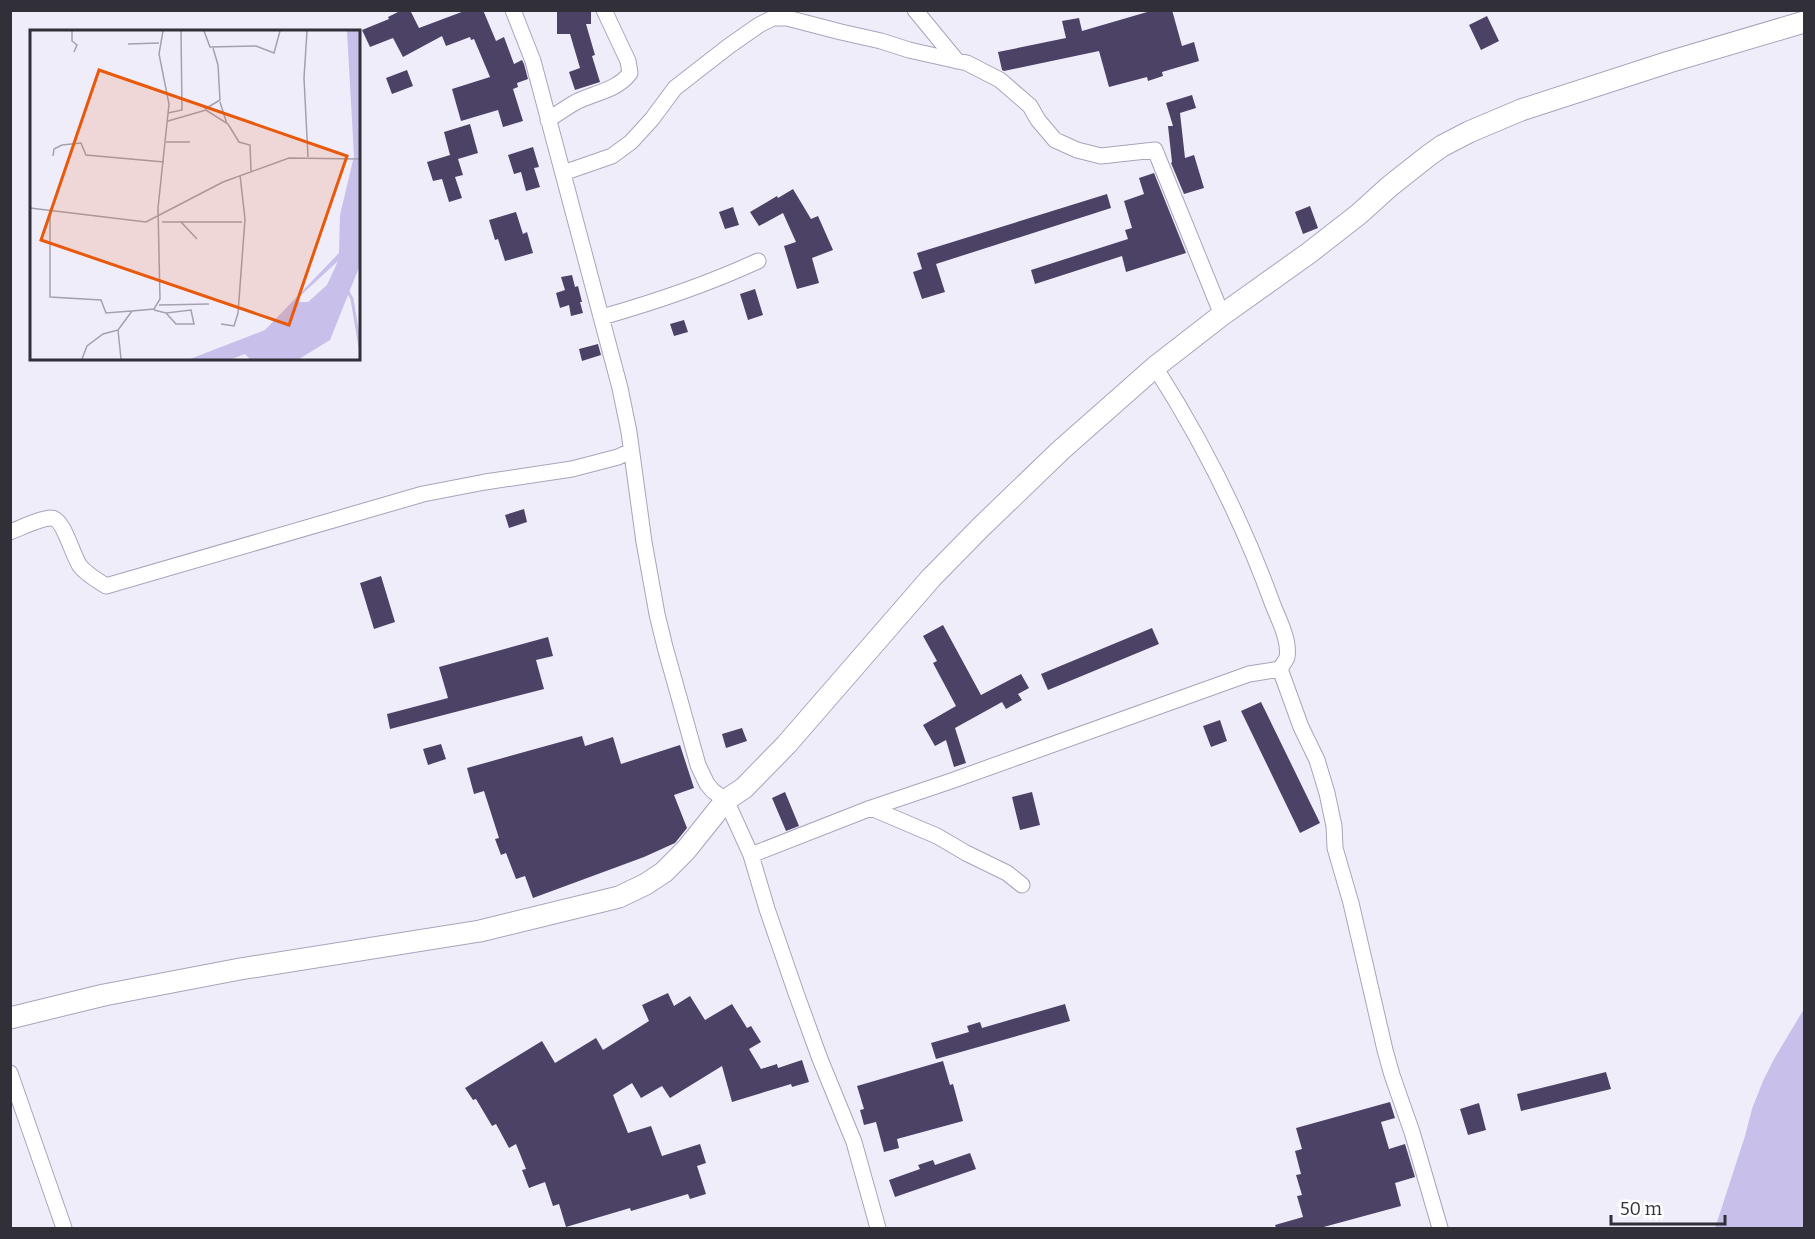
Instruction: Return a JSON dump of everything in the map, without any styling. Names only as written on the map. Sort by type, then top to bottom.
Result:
[{"type":"street","points":[[513,10],[533,61],[620,388],[629,432],[648,564],[665,647],[698,765],[707,784],[726,800],[751,855],[796,993],[854,1142],[878,1228]]},
{"type":"street","points":[[548,120],[575,102],[616,86],[630,73],[628,61],[604,10]]},
{"type":"street","points":[[915,10],[957,61]]},
{"type":"street","points":[[563,173],[612,156],[631,142],[675,88],[729,46],[778,14],[786,18],[967,63],[1000,80],[1030,106],[1038,120],[1055,140],[1077,150],[1101,156],[1155,150],[1222,315]]},
{"type":"street","points":[[10,1018],[104,995],[228,971],[480,931],[619,897],[646,884],[664,872],[686,850],[726,800],[744,788],[786,745],[900,613],[980,528],[1061,450],[1155,367],[1222,315],[1309,253],[1428,156],[1469,132],[1521,110],[1804,22]]},
{"type":"street","points":[[602,317],[688,290],[758,261]]},
{"type":"street","points":[[751,855],[871,808],[1249,674],[1280,669],[1287,658],[1286,642],[1264,579],[1194,430],[1155,367]]},
{"type":"street","points":[[10,532],[46,519],[57,520],[80,565],[106,586],[423,494],[572,469],[618,457],[631,451]]},
{"type":"street","points":[[1280,669],[1301,727],[1317,760],[1327,793],[1334,826],[1335,848],[1352,903],[1385,1050],[1440,1228]]},
{"type":"street","points":[[871,808],[937,836],[1007,873],[1022,885]]},
{"type":"street","points":[[10,1073],[63,1228]]},
{"type":"shaded area","points":[[1804,1009],[1804,1228],[1715,1228],[1763,1081]]},
{"type":"building","points":[[402,10],[410,10],[419,28],[467,10],[483,10],[496,41],[504,37],[514,64],[522,60],[524,64],[528,79],[517,83],[518,87],[513,89],[523,121],[503,127],[498,110],[461,121],[452,89],[490,77],[474,39],[471,40],[470,37],[446,46],[442,36],[403,57],[393,38],[370,47],[362,30],[389,19],[388,17]]},
{"type":"building","points":[[557,10],[591,10],[591,24],[586,24],[600,82],[575,90],[569,72],[580,68],[570,34],[557,34]]},
{"type":"building","points":[[1154,10],[1172,10],[1182,46],[1194,42],[1199,61],[1162,72],[1163,76],[1148,81],[1147,77],[1109,87],[1099,51],[1002,70],[998,52],[1066,38],[1062,21],[1079,18],[1082,31]]},
{"type":"building","points":[[1487,16],[1499,41],[1481,50],[1469,25]]},
{"type":"building","points":[[407,70],[413,86],[392,94],[386,78]]},
{"type":"building","points":[[1192,95],[1196,108],[1180,113],[1185,158],[1194,155],[1204,188],[1184,194],[1171,163],[1168,126],[1173,126],[1166,103]]},
{"type":"building","points":[[470,124],[478,153],[458,159],[463,175],[455,177],[462,198],[449,202],[442,179],[433,181],[427,162],[450,155],[444,132]]},
{"type":"building","points":[[533,147],[539,167],[534,168],[540,187],[526,191],[521,172],[514,174],[508,155]]},
{"type":"building","points":[[1154,173],[1186,253],[1126,272],[1122,256],[1035,284],[1031,270],[1128,239],[1125,230],[1132,228],[1124,201],[1144,194],[1139,178]]},
{"type":"building","points":[[793,189],[811,219],[818,216],[833,250],[812,258],[819,283],[797,289],[784,246],[796,242],[783,213],[759,226],[750,212]]},
{"type":"building","points":[[1107,194],[1111,208],[936,264],[945,292],[922,299],[913,272],[922,269],[917,253]]},
{"type":"building","points":[[1310,206],[1318,228],[1303,234],[1295,212]]},
{"type":"building","points":[[733,207],[739,225],[725,229],[719,212]]},
{"type":"building","points":[[516,212],[523,234],[527,232],[533,253],[505,261],[489,220]]},
{"type":"building","points":[[572,275],[575,287],[578,286],[583,313],[571,316],[569,305],[560,308],[556,293],[565,290],[561,277]]},
{"type":"building","points":[[755,289],[763,315],[748,320],[740,294]]},
{"type":"building","points":[[684,320],[688,332],[674,336],[670,324]]},
{"type":"building","points":[[598,344],[601,355],[582,361],[579,349]]},
{"type":"building","points":[[524,509],[527,522],[509,528],[505,515]]},
{"type":"building","points":[[381,576],[395,622],[374,629],[360,583]]},
{"type":"building","points":[[943,625],[981,695],[1021,674],[1029,688],[1018,694],[1022,700],[1006,709],[1002,702],[955,728],[966,763],[954,767],[946,740],[935,746],[923,725],[956,706],[933,663],[937,661],[923,636]]},
{"type":"building","points":[[1152,628],[1159,644],[1048,690],[1041,674]]},
{"type":"building","points":[[548,637],[553,656],[536,660],[544,689],[390,729],[387,714],[448,698],[439,667]]},
{"type":"building","points":[[1261,702],[1320,823],[1300,833],[1241,711]]},
{"type":"building","points":[[1220,720],[1227,741],[1211,747],[1203,726]]},
{"type":"building","points":[[742,728],[747,741],[726,748],[722,734]]},
{"type":"building","points":[[582,736],[585,746],[613,737],[621,764],[680,745],[694,788],[674,795],[687,828],[675,843],[644,857],[533,898],[525,876],[516,879],[506,853],[501,855],[495,839],[499,838],[484,791],[474,794],[467,768]]},
{"type":"building","points":[[441,744],[446,759],[428,765],[423,749]]},
{"type":"building","points":[[785,792],[799,826],[786,831],[772,798]]},
{"type":"building","points":[[1032,792],[1040,825],[1020,830],[1012,797]]},
{"type":"building","points":[[668,993],[674,1006],[690,996],[705,1020],[732,1004],[747,1028],[751,1026],[761,1042],[749,1049],[761,1069],[777,1064],[778,1068],[802,1060],[809,1082],[792,1087],[791,1084],[732,1102],[722,1066],[670,1098],[662,1086],[641,1098],[632,1083],[613,1095],[628,1133],[651,1126],[662,1156],[700,1144],[706,1163],[697,1166],[706,1194],[690,1199],[688,1194],[566,1227],[559,1204],[553,1206],[545,1182],[529,1188],[522,1170],[526,1169],[516,1144],[509,1148],[496,1124],[492,1126],[476,1099],[473,1100],[465,1088],[542,1041],[555,1063],[596,1038],[603,1050],[649,1021],[642,1005]]},
{"type":"building","points":[[1065,1004],[1070,1021],[936,1059],[931,1043],[969,1032],[967,1026],[980,1022],[982,1028]]},
{"type":"building","points":[[943,1061],[950,1085],[953,1084],[963,1121],[897,1139],[899,1148],[884,1152],[876,1122],[864,1125],[860,1110],[864,1109],[857,1086]]},
{"type":"building","points":[[1606,1072],[1611,1089],[1521,1111],[1517,1094]]},
{"type":"building","points":[[1390,1102],[1395,1118],[1381,1122],[1389,1149],[1405,1144],[1415,1177],[1395,1183],[1401,1206],[1320,1228],[1276,1228],[1275,1225],[1303,1217],[1297,1196],[1302,1195],[1296,1175],[1301,1174],[1295,1151],[1302,1149],[1296,1128]]},
{"type":"building","points":[[1479,1103],[1486,1130],[1468,1135],[1460,1109]]},
{"type":"building","points":[[970,1153],[976,1169],[895,1197],[889,1180],[920,1169],[918,1165],[933,1160],[935,1165]]}]
